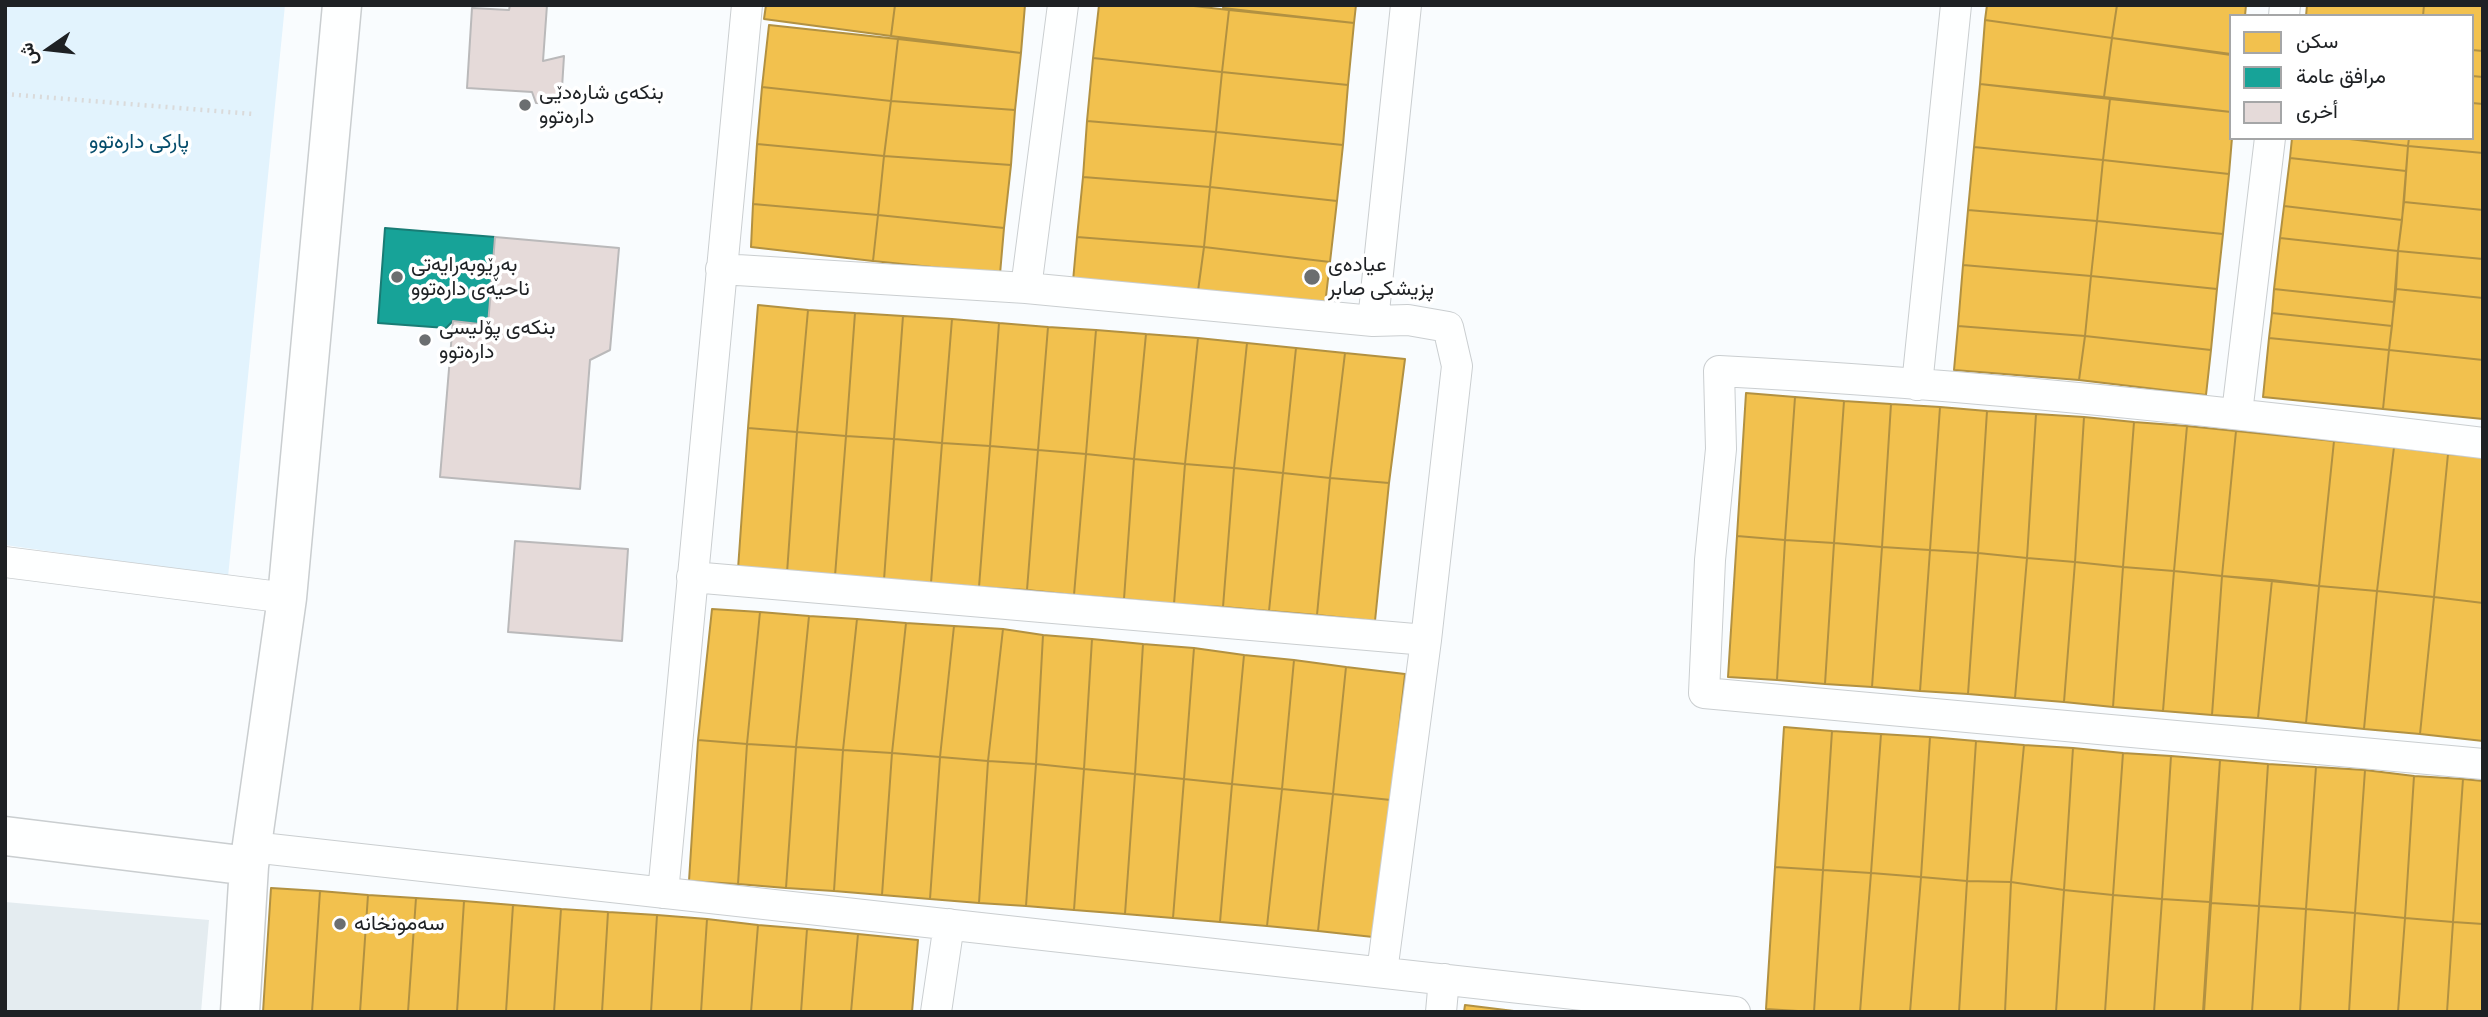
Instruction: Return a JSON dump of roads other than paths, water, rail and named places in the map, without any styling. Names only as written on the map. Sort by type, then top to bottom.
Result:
[{"type":"street","points":[[240,1012],[251,856],[287,598],[342,5]]},
{"type":"street","points":[[663,893],[747,5]]},
{"type":"street","points":[[1026,288],[1063,5]]},
{"type":"street","points":[[1373,321],[1406,5]]},
{"type":"street","points":[[1917,385],[1956,5]]},
{"type":"street","points":[[2237,413],[2270,140]]},
{"type":"street","points":[[721,269],[1026,288],[1373,321],[1408,320],[1448,327],[1457,366],[1426,640],[1382,972]]},
{"type":"street","points":[[2483,443],[2237,413],[1817,376],[1718,370],[1721,449],[1710,560],[1704,693],[2483,764]]},
{"type":"street","points":[[5,562],[287,598]]},
{"type":"street","points":[[692,577],[1426,640]]},
{"type":"street","points":[[5,836],[663,893],[1735,1012]]},
{"type":"street","points":[[936,1012],[949,924]]},
{"type":"street","points":[[1441,1012],[1444,979]]},
{"type":"place","name":"بنکەی شارەدێی دارەتوو","points":[[525,105]]},
{"type":"place","name":"بەڕێوبەرایەتی ناحیەی دارەتوو","points":[[397,277]]},
{"type":"place","name":"عیادەی پزیشکی صابر","points":[[1312,277]]},
{"type":"place","name":"بنکەی پۆلیسی دارەتوو","points":[[425,340]]},
{"type":"place","name":"سەمونخانە","points":[[340,924]]},
{"type":"park label","name":"پارکی دارەتوو","points":[[139,142]]}]
